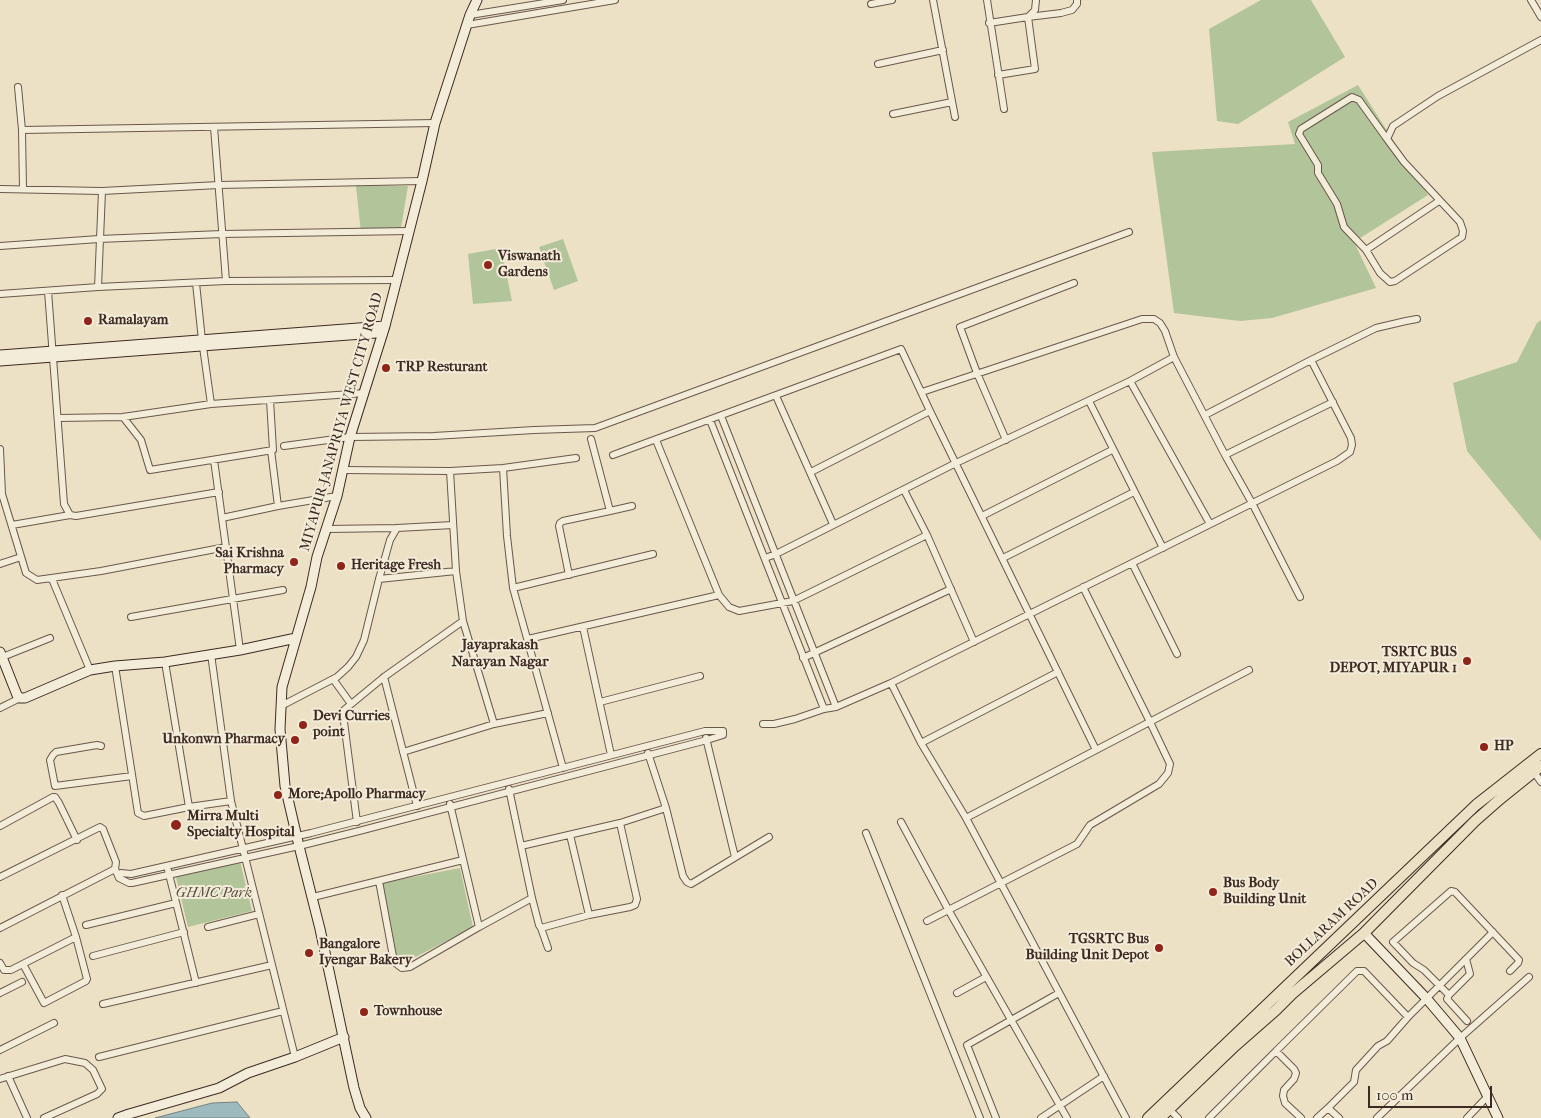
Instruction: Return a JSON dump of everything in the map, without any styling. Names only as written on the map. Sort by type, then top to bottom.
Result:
[{"type":"main road","name":"BOLLARAM ROAD","points":[[1148,1118],[1476,805],[1541,754]]},
{"type":"main road","name":"BOLLARAM ROAD","points":[[1160,1118],[1292,994],[1364,933],[1475,821],[1537,769]]},
{"type":"street","name":"MIYAPUR-JANAPRIYA WEST CITY ROAD","points":[[366,1118],[360,1108],[354,1088],[313,897],[298,846],[285,786],[280,729],[282,687],[337,496],[350,437],[384,330],[435,123],[470,15],[477,0]]},
{"type":"street","points":[[470,15],[563,0]]},
{"type":"street","points":[[467,25],[615,0]]},
{"type":"street","points":[[871,4],[892,0]]},
{"type":"street","points":[[933,0],[955,117]]},
{"type":"street","points":[[986,0],[1004,109]]},
{"type":"street","points":[[1028,17],[1035,10],[1036,0]]},
{"type":"street","points":[[989,23],[1061,13],[1072,10],[1077,4],[1077,0]]},
{"type":"street","points":[[1531,0],[1541,17]]},
{"type":"street","points":[[998,75],[1035,69],[1028,17]]},
{"type":"street","points":[[1387,139],[1392,126],[1438,96],[1541,40]]},
{"type":"street","points":[[878,64],[943,50]]},
{"type":"street","points":[[18,87],[22,130],[23,189]]},
{"type":"street","points":[[1352,96],[1359,100],[1404,162],[1439,201],[1460,222],[1463,231],[1462,237],[1395,282],[1390,282],[1380,272],[1366,250],[1344,227],[1337,204],[1318,173],[1318,165],[1299,134],[1301,129],[1352,96]]},
{"type":"street","points":[[893,114],[952,102]]},
{"type":"street","points":[[22,130],[435,123]]},
{"type":"street","points":[[214,127],[226,281]]},
{"type":"street","points":[[0,189],[102,191],[218,185],[422,181]]},
{"type":"street","points":[[98,287],[102,191]]},
{"type":"street","points":[[1366,250],[1439,201]]},
{"type":"street","points":[[0,246],[99,239],[222,234],[409,231]]},
{"type":"street","points":[[284,446],[350,437],[434,436],[595,428],[1129,232]]},
{"type":"street","points":[[0,294],[226,281],[397,280]]},
{"type":"street","points":[[196,283],[202,344],[211,404]]},
{"type":"street","points":[[1006,440],[977,373],[960,327],[1074,283]]},
{"type":"street","points":[[48,291],[64,504],[70,515]]},
{"type":"street","points":[[922,392],[1142,319],[1154,319],[1160,323],[1165,331],[1174,357],[1300,597]]},
{"type":"street","points":[[1205,415],[1376,328],[1417,319]]},
{"type":"street","points":[[0,355],[53,354],[384,330]]},
{"type":"street","points":[[613,455],[901,349],[1096,750]]},
{"type":"street","points":[[0,362],[53,354]]},
{"type":"street","points":[[765,558],[956,463],[1130,381],[1174,357]]},
{"type":"street","points":[[762,724],[774,724],[836,707],[892,683],[1337,461],[1350,452],[1352,446],[1351,438],[1311,360]]},
{"type":"street","points":[[1130,381],[1210,524]]},
{"type":"street","points":[[58,418],[123,417],[211,404],[364,393]]},
{"type":"street","points":[[776,396],[833,524]]},
{"type":"street","points":[[270,400],[273,450],[271,450],[278,506]]},
{"type":"street","points":[[1089,401],[1163,548]]},
{"type":"street","points":[[1225,455],[1332,402]]},
{"type":"street","points":[[811,472],[930,411]]},
{"type":"street","points":[[721,416],[836,707]]},
{"type":"street","points":[[123,417],[141,440],[150,470],[271,450]]},
{"type":"street","points":[[710,420],[824,709]]},
{"type":"street","points":[[591,439],[610,511]]},
{"type":"street","points":[[656,440],[719,595],[729,607],[738,611],[794,601],[927,536]]},
{"type":"street","points":[[0,448],[2,494],[26,572],[30,577],[37,580],[52,579],[226,547]]},
{"type":"street","points":[[982,516],[1112,450]]},
{"type":"street","points":[[343,470],[450,471],[503,468],[576,458]]},
{"type":"street","points":[[214,460],[240,650]]},
{"type":"street","points":[[503,468],[507,536],[513,588],[563,768]]},
{"type":"street","points":[[450,471],[456,571],[463,621],[494,724]]},
{"type":"street","points":[[904,490],[927,536],[974,642]]},
{"type":"street","points":[[12,525],[219,492]]},
{"type":"street","points":[[1003,558],[1134,492]]},
{"type":"street","points":[[222,518],[337,496]]},
{"type":"street","points":[[569,575],[560,523],[563,520],[632,506]]},
{"type":"street","points":[[326,529],[397,528],[453,524]]},
{"type":"street","points":[[281,706],[333,679],[348,667],[356,657],[364,640],[390,540],[397,528]]},
{"type":"street","points":[[513,588],[653,554]]},
{"type":"street","points":[[0,564],[21,557]]},
{"type":"street","points":[[1132,563],[1177,654]]},
{"type":"street","points":[[379,579],[456,571]]},
{"type":"street","points":[[52,579],[90,670]]},
{"type":"street","points":[[927,922],[1077,844],[1090,825],[1159,784],[1168,773],[1170,764],[1082,587]]},
{"type":"street","points":[[803,658],[951,589]]},
{"type":"street","points":[[131,617],[283,590]]},
{"type":"street","points":[[528,639],[719,595]]},
{"type":"street","points":[[357,822],[343,714],[346,707],[463,621]]},
{"type":"street","points":[[583,627],[611,755]]},
{"type":"street","points":[[20,698],[1,656],[50,638]]},
{"type":"street","points":[[0,708],[90,670],[165,662],[240,650],[296,638]]},
{"type":"street","points":[[211,654],[231,801],[295,1057]]},
{"type":"street","points":[[165,662],[189,807]]},
{"type":"street","points":[[115,666],[138,813],[144,816],[231,801]]},
{"type":"street","points":[[966,818],[1250,670]]},
{"type":"street","points":[[921,743],[1058,672]]},
{"type":"street","points":[[600,702],[700,676]]},
{"type":"street","points":[[384,678],[417,806]]},
{"type":"street","points":[[333,679],[351,704]]},
{"type":"street","points":[[892,683],[921,743],[966,818],[1126,1118]]},
{"type":"street","points":[[403,752],[494,724],[548,713]]},
{"type":"street","points":[[0,877],[99,828],[103,829],[116,862],[117,871],[120,878],[129,883],[298,846],[649,756],[707,740],[724,733],[723,730],[704,732],[357,822],[131,874],[117,871],[62,895],[0,928]]},
{"type":"street","points":[[704,732],[735,857]]},
{"type":"street","points":[[101,746],[56,752],[50,760],[55,786],[132,776]]},
{"type":"street","points":[[646,747],[666,808],[686,882],[691,884],[769,837]]},
{"type":"street","points":[[1537,769],[1541,782]]},
{"type":"street","points":[[508,782],[532,898],[539,925],[542,928],[548,948]]},
{"type":"street","points":[[0,826],[55,797],[77,840]]},
{"type":"street","points":[[448,798],[479,927]]},
{"type":"street","points":[[521,846],[620,823],[666,808]]},
{"type":"street","points":[[901,822],[1010,1021],[1067,1118]]},
{"type":"street","points":[[542,928],[635,905],[636,902],[620,823]]},
{"type":"street","points":[[570,834],[589,915]]},
{"type":"street","points":[[866,834],[980,1118]]},
{"type":"street","points":[[313,897],[463,860]]},
{"type":"street","points":[[167,865],[196,983]]},
{"type":"street","points":[[379,881],[394,962],[402,968],[410,967],[532,898]]},
{"type":"street","points":[[1449,995],[1424,970],[1413,963],[1394,944],[1394,940],[1450,891],[1453,890],[1519,960],[1510,971]]},
{"type":"street","points":[[23,964],[42,1003],[46,1003],[86,981],[76,936],[62,895]]},
{"type":"street","points":[[86,925],[176,903]]},
{"type":"street","points":[[208,927],[259,914]]},
{"type":"street","points":[[93,956],[184,932]]},
{"type":"street","points":[[1317,1118],[1354,1082],[1356,1070],[1378,1046],[1387,1041],[1408,1017],[1493,932]]},
{"type":"street","points":[[1364,933],[1460,1038],[1498,1118]]},
{"type":"street","points":[[0,963],[4,970],[8,970],[76,936]]},
{"type":"street","points":[[1466,959],[1470,974],[1447,999],[1467,1021]]},
{"type":"street","points":[[103,1004],[272,965]]},
{"type":"street","points":[[1209,1118],[1356,971],[1364,971],[1408,1017]]},
{"type":"street","points":[[957,993],[986,977]]},
{"type":"street","points":[[1378,1118],[1460,1038],[1529,977]]},
{"type":"street","points":[[0,993],[22,982]]},
{"type":"street","points":[[996,1118],[968,1045],[1060,993]]},
{"type":"street","points":[[99,1057],[284,1011]]},
{"type":"street","points":[[0,1050],[54,1024]]},
{"type":"street","points":[[118,1118],[219,1088],[248,1073],[295,1057],[344,1037]]},
{"type":"street","points":[[1276,1051],[1294,1068],[1296,1073],[1294,1079],[1284,1090],[1283,1096],[1285,1103],[1300,1118]]},
{"type":"street","points":[[0,1079],[65,1059],[85,1063],[93,1070],[102,1089],[97,1094],[44,1118]]},
{"type":"street","points":[[8,1076],[27,1118]]},
{"type":"street","points":[[1041,1118],[1104,1076]]},
{"type":"street","points":[[1467,1118],[1488,1096]]},
{"type":"street","points":[[1328,1108],[1339,1118]]},
{"type":"street","points":[[1169,1110],[1178,1118]]},
{"type":"green space","points":[[1261,0],[1311,0],[1345,57],[1238,124],[1217,121],[1209,29]]},
{"type":"green space","points":[[1358,85],[1428,195],[1354,242],[1376,288],[1272,318],[1240,321],[1174,313],[1152,152],[1295,144],[1288,122]]},
{"type":"green space","points":[[356,186],[408,186],[401,228],[361,233]]},
{"type":"green space","points":[[563,239],[578,281],[554,290],[539,247]]},
{"type":"green space","points":[[501,248],[512,301],[473,304],[468,254]]},
{"type":"green space","points":[[1541,320],[1541,541],[1467,451],[1453,383],[1517,362],[1537,323]]},
{"type":"green space","name":"GHMC Park","points":[[240,861],[252,911],[188,927],[176,877]]},
{"type":"green space","points":[[460,868],[473,927],[410,960],[401,962],[395,957],[382,883]]},
{"type":"water","points":[[237,1102],[250,1118],[155,1118],[212,1103]]},
{"type":"place","name":"Viswanath Gardens","points":[[488,265]]},
{"type":"place","name":"Ramalayam","points":[[88,321]]},
{"type":"place","name":"TRP Resturant","points":[[386,368]]},
{"type":"place","name":"Sai Krishna Pharmacy","points":[[294,562]]},
{"type":"place","name":"Heritage Fresh","points":[[341,566]]},
{"type":"place","name":"TSRTC BUS DEPOT, MIYAPUR 1","points":[[1467,661]]},
{"type":"place","name":"Devi Curries point","points":[[303,725]]},
{"type":"place","name":"Unkonwn Pharmacy","points":[[295,740]]},
{"type":"place","name":"HP","points":[[1484,747]]},
{"type":"place","name":"More;Apollo Pharmacy","points":[[278,795]]},
{"type":"place","name":"Mirra Multi Specialty Hospital","points":[[176,825]]},
{"type":"place","name":"Bus Body Building Unit","points":[[1213,892]]},
{"type":"place","name":"TGSRTC Bus Building Unit Depot","points":[[1159,948]]},
{"type":"place","name":"Bangalore Iyengar Bakery","points":[[309,953]]},
{"type":"place","name":"Townhouse","points":[[364,1012]]},
{"type":"district","name":"Jayaprakash Narayan Nagar","points":[[500,654]]}]
